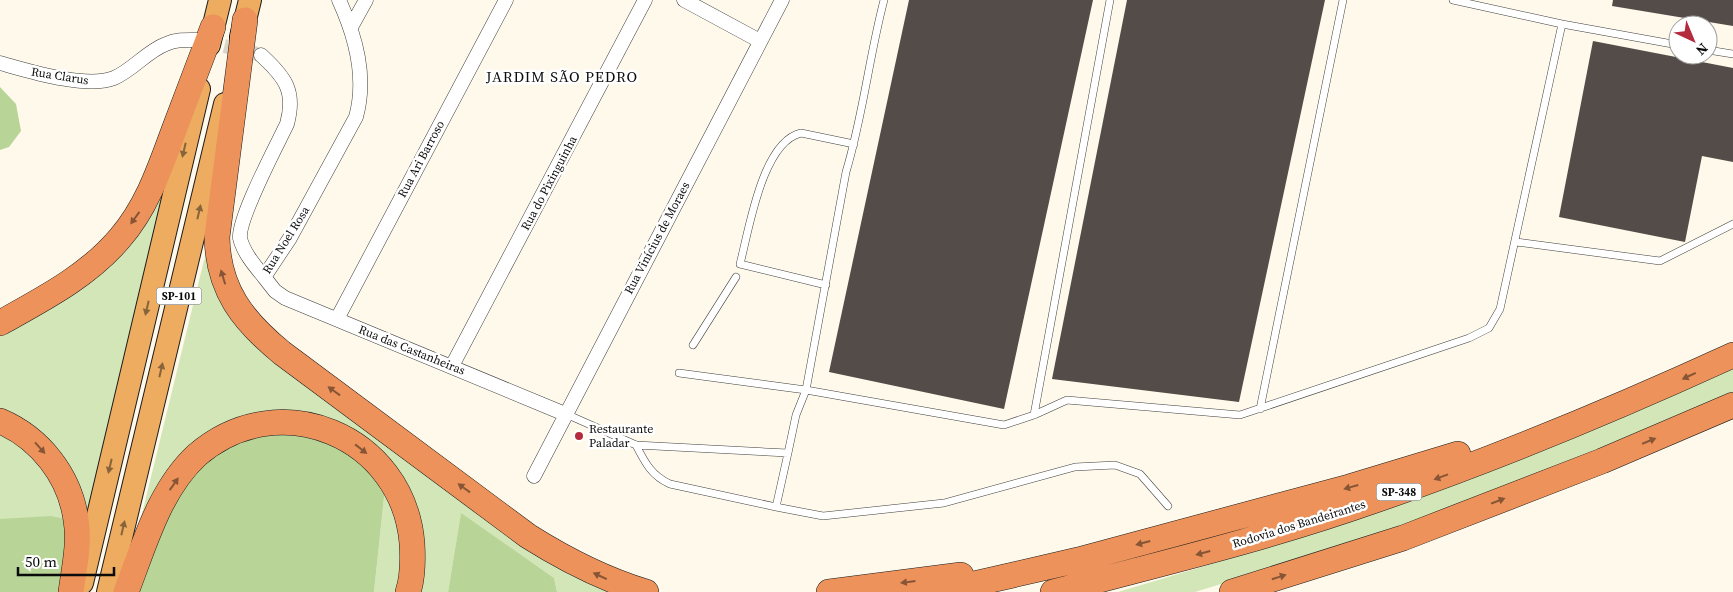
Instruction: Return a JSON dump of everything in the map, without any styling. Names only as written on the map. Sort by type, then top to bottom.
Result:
[{"type":"highway","name":"SP-101","points":[[80,592],[207,33],[220,0]]},
{"type":"highway","name":"SP-101","points":[[108,592],[247,10]]},
{"type":"highway","points":[[247,10],[217,237],[217,259],[225,284],[239,310],[256,332],[282,353],[528,536],[570,562],[613,582],[646,592]]},
{"type":"highway","points":[[0,323],[60,289],[89,268],[120,239],[140,211],[158,172],[207,33]]},
{"type":"highway","name":"Rodovia dos Bandeirantes","points":[[1053,592],[1208,551],[1371,502],[1466,468],[1669,385],[1733,356]]},
{"type":"highway","points":[[1232,592],[1403,538],[1602,461],[1733,405]]},
{"type":"highway","points":[[0,421],[14,427],[37,443],[56,467],[70,493],[77,520],[76,555],[71,592]]},
{"type":"highway","points":[[126,592],[165,497],[197,456],[218,440],[237,430],[259,424],[284,422],[311,426],[339,436],[361,447],[381,468],[398,492],[410,523],[412,552],[408,592]]},
{"type":"highway","points":[[939,592],[1078,560],[1349,488],[1454,455],[1550,433]]},
{"type":"highway","points":[[830,592],[1078,560]]},
{"type":"street","name":"Rua Noel Rosa","points":[[261,55],[277,70],[287,84],[291,103],[287,124],[244,219],[240,236],[244,247],[264,277],[290,238],[356,117],[361,98],[361,78],[352,27],[339,0]]},
{"type":"street","points":[[352,27],[366,0]]},
{"type":"street","name":"Rua Ari Barroso","points":[[337,319],[506,0]]},
{"type":"street","name":"Rua do Pixinguinha","points":[[452,366],[645,0]]},
{"type":"street","points":[[684,0],[760,41]]},
{"type":"street","name":"Rua Vinícius de Moraes","points":[[534,476],[782,0]]},
{"type":"street","name":"Rua Clarus","points":[[0,63],[55,76],[93,82],[113,78],[164,44],[207,33]]},
{"type":"street","name":"Rua das Castanheiras","points":[[264,277],[275,291],[285,298],[565,414]]},
{"type":"lane","points":[[776,507],[796,415],[806,390],[846,172],[854,144],[874,38],[884,0]]},
{"type":"lane","points":[[1034,415],[1110,0]]},
{"type":"lane","points":[[1260,409],[1343,0]]},
{"type":"lane","points":[[1452,0],[1562,24],[1668,43]]},
{"type":"lane","points":[[678,373],[806,390],[1004,424],[1034,415],[1067,400],[1240,415],[1469,338],[1489,328],[1500,309],[1562,24]]},
{"type":"lane","points":[[1718,52],[1733,54]]},
{"type":"lane","points":[[826,285],[740,264],[762,178],[785,141],[792,135],[801,133],[854,144]]},
{"type":"lane","points":[[1516,242],[1660,260],[1733,224]]},
{"type":"lane","points":[[693,345],[736,277]]},
{"type":"lane","points":[[565,414],[636,446],[788,453]]},
{"type":"lane","points":[[636,446],[646,466],[658,479],[670,484],[823,516],[944,503],[1075,467],[1115,465],[1140,474],[1168,506]]},
{"type":"green space","points":[[0,87],[16,104],[21,131],[9,147],[0,150]]},
{"type":"green space","points":[[165,191],[85,543],[81,508],[0,413],[0,335],[151,214]]},
{"type":"green space","points":[[208,244],[226,299],[612,592],[557,592],[554,578],[461,514],[448,592],[414,592],[406,491],[130,563]]},
{"type":"green space","points":[[1733,367],[1733,393],[1594,453],[1374,537],[1195,592],[1118,592],[1265,548]]},
{"type":"green space","points":[[0,427],[42,458],[69,520],[0,592]]},
{"type":"green space","points":[[293,431],[339,445],[385,488],[374,592],[136,592],[162,521],[203,463],[241,440]]},
{"type":"green space","points":[[385,488],[402,524],[400,592],[374,592]]},
{"type":"green space","points":[[461,513],[554,578],[557,592],[448,592]]},
{"type":"green space","points":[[51,516],[69,520],[63,592],[0,592],[0,519]]},
{"type":"building","points":[[909,0],[1093,0],[1004,409],[829,372]]},
{"type":"building","points":[[1127,0],[1325,0],[1239,402],[1052,379]]},
{"type":"building","points":[[1613,0],[1733,0],[1733,26],[1718,24],[1718,15],[1668,15],[1612,6]]},
{"type":"building","points":[[1593,41],[1668,55],[1668,65],[1717,65],[1733,68],[1733,162],[1702,156],[1685,242],[1559,217]]},
{"type":"tunnel","points":[[204,41],[261,55]]},
{"type":"place","name":"Restaurante Paladar","points":[[579,436]]},
{"type":"district","name":"JARDIM SÃO PEDRO","points":[[562,77]]}]
